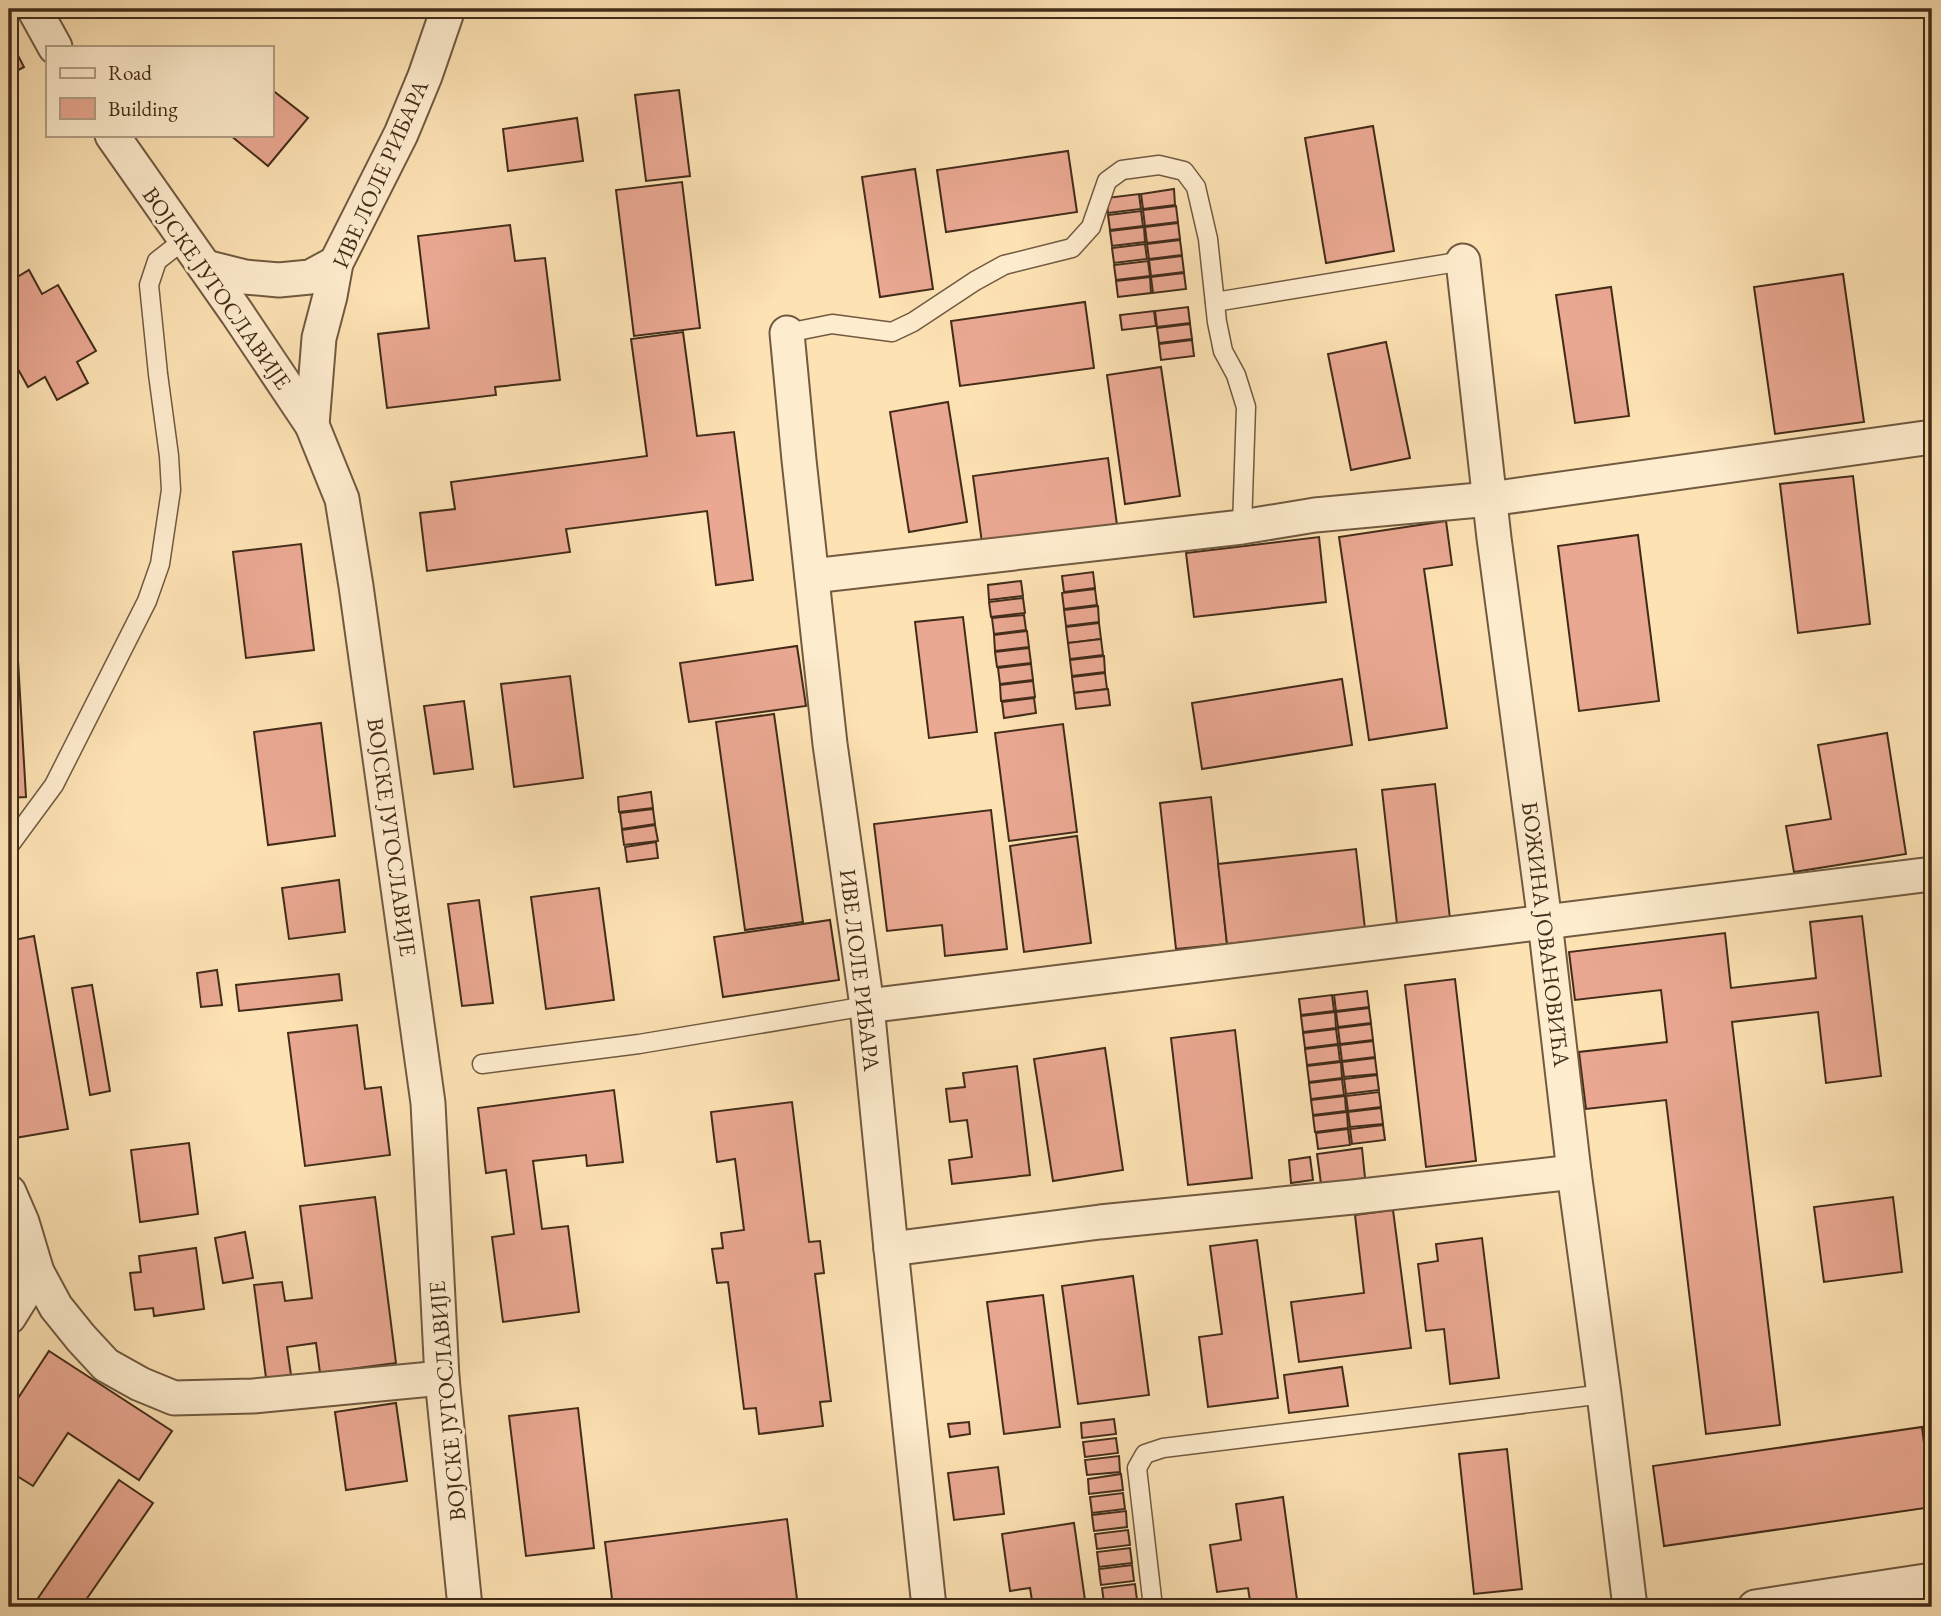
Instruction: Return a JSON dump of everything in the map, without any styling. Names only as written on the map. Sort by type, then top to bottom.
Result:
[{"type":"street","points":[[34,9],[54,46]]},
{"type":"street","name":"ИВЕ ЛОЛЕ РИБАРА","points":[[312,425],[319,338],[335,263],[401,134],[448,9]]},
{"type":"street","name":"ВОЈСКЕ ЈУГОСЛАВИЈЕ","points":[[113,136],[312,425],[342,499],[428,1103],[442,1378],[465,1607]]},
{"type":"street","name":"БОЖИНА ЈОВАНОВИЋА","points":[[1463,261],[1490,499],[1630,1607]]},
{"type":"street","points":[[205,267],[244,277],[279,280],[310,277],[335,263]]},
{"type":"street","name":"ИВЕ ЛОЛЕ РИБАРА","points":[[787,333],[830,744],[867,1006],[929,1607]]},
{"type":"street","points":[[812,576],[1242,527],[1315,515],[1490,499],[1932,437]]},
{"type":"street","points":[[867,1006],[1932,874]]},
{"type":"street","points":[[891,1249],[1100,1222],[1574,1172]]},
{"type":"street","points":[[9,1192],[22,1222],[37,1272],[56,1307],[106,1365],[140,1384],[174,1398],[253,1396],[442,1378]]},
{"type":"street","points":[[9,1317],[37,1272]]},
{"type":"street","points":[[1755,1607],[1932,1580]]},
{"type":"lane","points":[[787,333],[832,324],[891,332],[913,322],[1004,265],[1072,248],[1091,227],[1107,181],[1122,170],[1160,165],[1184,171],[1196,187],[1209,239],[1217,322],[1223,351],[1236,375],[1247,407],[1242,527]]},
{"type":"lane","points":[[9,846],[54,785],[147,601],[160,564],[167,525],[170,479],[149,285],[158,261],[185,239]]},
{"type":"lane","points":[[1215,302],[1463,261]]},
{"type":"lane","points":[[482,1064],[639,1045],[867,1006]]},
{"type":"lane","points":[[1153,1607],[1137,1468],[1145,1454],[1163,1448],[1604,1394]]},
{"type":"building","points":[[9,38],[24,67],[9,75]]},
{"type":"building","points":[[679,90],[690,176],[646,181],[635,95]]},
{"type":"building","points":[[273,91],[308,118],[268,166],[231,136],[273,136]]},
{"type":"building","points":[[577,118],[583,161],[508,171],[503,129]]},
{"type":"building","points":[[1373,126],[1394,251],[1326,263],[1305,138]]},
{"type":"building","points":[[1068,151],[1077,212],[946,232],[937,170]]},
{"type":"building","points":[[915,169],[933,289],[880,297],[862,177]]},
{"type":"building","points":[[682,182],[700,328],[634,336],[616,190]]},
{"type":"building","points":[[1174,189],[1175,205],[1143,209],[1141,194]]},
{"type":"building","points":[[1139,194],[1141,209],[1108,213],[1106,198]]},
{"type":"building","points":[[1176,206],[1178,222],[1145,226],[1143,210]]},
{"type":"building","points":[[1141,211],[1143,226],[1110,230],[1108,215]]},
{"type":"building","points":[[1178,223],[1180,239],[1147,243],[1145,227]]},
{"type":"building","points":[[510,225],[515,261],[545,258],[560,380],[495,387],[496,395],[387,408],[378,334],[429,328],[418,236]]},
{"type":"building","points":[[1144,227],[1145,242],[1112,246],[1110,231]]},
{"type":"building","points":[[1180,240],[1182,255],[1149,259],[1147,244]]},
{"type":"building","points":[[1145,244],[1147,259],[1114,263],[1112,248]]},
{"type":"building","points":[[1182,256],[1184,272],[1151,276],[1149,260]]},
{"type":"building","points":[[1148,261],[1150,276],[1116,280],[1114,265]]},
{"type":"building","points":[[29,270],[42,294],[58,285],[96,351],[77,362],[88,383],[57,400],[45,377],[28,387],[9,353],[9,282]]},
{"type":"building","points":[[1184,273],[1186,289],[1153,293],[1151,277]]},
{"type":"building","points":[[1843,274],[1864,422],[1775,434],[1754,287]]},
{"type":"building","points":[[1150,277],[1151,293],[1118,297],[1116,281]]},
{"type":"building","points":[[1611,287],[1629,416],[1575,423],[1556,295]]},
{"type":"building","points":[[1085,302],[1094,368],[960,386],[951,321]]},
{"type":"building","points":[[1188,307],[1190,323],[1157,327],[1155,311]]},
{"type":"building","points":[[1154,311],[1156,326],[1122,330],[1120,315]]},
{"type":"building","points":[[1190,324],[1192,339],[1159,343],[1157,328]]},
{"type":"building","points":[[683,332],[697,436],[734,432],[753,580],[716,585],[707,511],[566,529],[570,552],[427,571],[420,513],[455,509],[451,482],[647,456],[631,339]]},
{"type":"building","points":[[1192,340],[1194,356],[1161,360],[1159,344]]},
{"type":"building","points":[[1386,342],[1410,458],[1351,470],[1328,354]]},
{"type":"building","points":[[1161,367],[1180,496],[1125,504],[1107,375]]},
{"type":"building","points":[[948,402],[967,522],[909,532],[890,412]]},
{"type":"building","points":[[1108,458],[1117,525],[982,543],[973,476]]},
{"type":"building","points":[[1853,476],[1870,624],[1798,633],[1780,484]]},
{"type":"building","points":[[1446,521],[1452,565],[1424,569],[1447,728],[1369,740],[1339,537]]},
{"type":"building","points":[[1638,535],[1659,701],[1579,711],[1558,546]]},
{"type":"building","points":[[1319,537],[1326,602],[1194,617],[1186,553]]},
{"type":"building","points":[[301,544],[314,650],[246,658],[233,552]]},
{"type":"building","points":[[1093,572],[1095,588],[1064,592],[1062,576]]},
{"type":"building","points":[[1021,581],[1023,596],[989,600],[988,585]]},
{"type":"building","points":[[1095,589],[1097,605],[1064,609],[1062,593]]},
{"type":"building","points":[[1023,598],[1025,613],[991,617],[989,602]]},
{"type":"building","points":[[1098,606],[1099,622],[1066,626],[1064,610]]},
{"type":"building","points":[[15,609],[26,797],[9,798],[9,610]]},
{"type":"building","points":[[1024,615],[1026,630],[994,634],[992,618]]},
{"type":"building","points":[[963,617],[977,732],[929,738],[915,622]]},
{"type":"building","points":[[1099,623],[1101,639],[1068,643],[1066,627]]},
{"type":"building","points":[[1027,631],[1029,647],[995,651],[994,635]]},
{"type":"building","points":[[1101,639],[1103,655],[1070,659],[1068,643]]},
{"type":"building","points":[[797,646],[806,706],[689,722],[680,663]]},
{"type":"building","points":[[1029,648],[1031,663],[997,667],[995,652]]},
{"type":"building","points":[[1104,656],[1105,672],[1072,676],[1070,660]]},
{"type":"building","points":[[1031,664],[1033,680],[1000,684],[998,668]]},
{"type":"building","points":[[1105,673],[1107,689],[1074,693],[1072,677]]},
{"type":"building","points":[[570,676],[583,778],[514,787],[501,684]]},
{"type":"building","points":[[1342,679],[1352,745],[1202,769],[1192,703]]},
{"type":"building","points":[[1033,681],[1035,697],[1001,701],[1000,685]]},
{"type":"building","points":[[1108,689],[1110,705],[1076,709],[1074,693]]},
{"type":"building","points":[[1034,698],[1036,713],[1004,718],[1002,702]]},
{"type":"building","points":[[464,701],[473,769],[434,774],[424,706]]},
{"type":"building","points":[[774,714],[803,922],[745,930],[716,722]]},
{"type":"building","points":[[321,723],[335,836],[268,845],[254,732]]},
{"type":"building","points":[[1063,724],[1077,832],[1009,841],[995,733]]},
{"type":"building","points":[[1887,733],[1906,854],[1794,872],[1786,826],[1831,819],[1818,745]]},
{"type":"building","points":[[1435,784],[1450,919],[1397,924],[1382,790]]},
{"type":"building","points":[[651,792],[653,808],[619,812],[618,797]]},
{"type":"building","points":[[1211,797],[1227,944],[1176,949],[1160,803]]},
{"type":"building","points":[[653,809],[655,824],[622,829],[620,813]]},
{"type":"building","points":[[991,810],[1007,949],[945,956],[942,925],[887,931],[874,824]]},
{"type":"building","points":[[655,825],[658,841],[624,845],[622,830]]},
{"type":"building","points":[[1077,836],[1091,943],[1024,952],[1010,846]]},
{"type":"building","points":[[656,842],[658,858],[627,862],[625,847]]},
{"type":"building","points":[[1356,849],[1365,929],[1227,944],[1218,864]]},
{"type":"building","points":[[339,880],[345,932],[289,939],[282,888]]},
{"type":"building","points":[[599,888],[614,1000],[546,1009],[531,897]]},
{"type":"building","points":[[479,900],[493,1003],[462,1006],[448,904]]},
{"type":"building","points":[[1862,916],[1881,1076],[1826,1083],[1818,1012],[1732,1022],[1780,1425],[1706,1434],[1666,1100],[1586,1109],[1579,1052],[1667,1042],[1661,990],[1575,1000],[1569,952],[1725,933],[1731,988],[1816,978],[1810,922]]},
{"type":"building","points":[[830,920],[839,980],[723,997],[714,937]]},
{"type":"building","points":[[34,936],[68,1129],[9,1139],[9,941]]},
{"type":"building","points":[[217,970],[222,1005],[201,1007],[197,973]]},
{"type":"building","points":[[339,974],[342,1000],[239,1011],[236,985]]},
{"type":"building","points":[[1455,979],[1476,1161],[1426,1167],[1405,985]]},
{"type":"building","points":[[92,985],[110,1091],[90,1095],[72,988]]},
{"type":"building","points":[[1367,991],[1369,1007],[1336,1011],[1334,995]]},
{"type":"building","points":[[1332,995],[1334,1011],[1301,1015],[1299,999]]},
{"type":"building","points":[[1369,1008],[1371,1023],[1338,1027],[1336,1012]]},
{"type":"building","points":[[1335,1012],[1336,1028],[1303,1032],[1301,1016]]},
{"type":"building","points":[[1371,1024],[1373,1040],[1340,1044],[1338,1028]]},
{"type":"building","points":[[357,1025],[365,1089],[381,1087],[390,1155],[305,1166],[288,1033]]},
{"type":"building","points":[[1336,1029],[1338,1044],[1305,1048],[1303,1033]]},
{"type":"building","points":[[1235,1030],[1252,1178],[1188,1185],[1171,1038]]},
{"type":"building","points":[[1373,1041],[1375,1057],[1342,1061],[1340,1045]]},
{"type":"building","points":[[1338,1045],[1340,1061],[1307,1065],[1305,1049]]},
{"type":"building","points":[[1105,1048],[1123,1170],[1053,1181],[1034,1059]]},
{"type":"building","points":[[1375,1058],[1377,1074],[1344,1077],[1342,1062]]},
{"type":"building","points":[[1341,1062],[1342,1078],[1309,1082],[1307,1066]]},
{"type":"building","points":[[1017,1066],[1030,1175],[952,1184],[949,1160],[972,1157],[967,1120],[950,1122],[946,1089],[965,1087],[963,1073]]},
{"type":"building","points":[[1377,1075],[1379,1090],[1346,1094],[1344,1079]]},
{"type":"building","points":[[1342,1079],[1344,1095],[1311,1099],[1309,1083]]},
{"type":"building","points":[[614,1090],[623,1162],[587,1166],[586,1155],[533,1161],[542,1229],[568,1226],[579,1312],[503,1322],[492,1237],[514,1234],[506,1170],[486,1173],[478,1108]]},
{"type":"building","points":[[1379,1092],[1381,1107],[1348,1111],[1346,1096]]},
{"type":"building","points":[[1345,1096],[1346,1111],[1313,1115],[1311,1100]]},
{"type":"building","points":[[792,1102],[809,1242],[820,1241],[824,1273],[815,1274],[831,1401],[820,1402],[823,1426],[759,1434],[756,1408],[744,1409],[728,1282],[717,1283],[712,1249],[723,1248],[721,1233],[744,1230],[735,1159],[717,1162],[711,1112]]},
{"type":"building","points":[[1381,1108],[1383,1124],[1350,1127],[1348,1112]]},
{"type":"building","points":[[1347,1112],[1348,1128],[1315,1132],[1313,1116]]},
{"type":"building","points":[[1383,1125],[1385,1140],[1352,1144],[1350,1129]]},
{"type":"building","points":[[1348,1129],[1350,1145],[1318,1149],[1316,1133]]},
{"type":"building","points":[[189,1143],[198,1214],[140,1222],[131,1150]]},
{"type":"building","points":[[1362,1148],[1365,1178],[1321,1184],[1317,1154]]},
{"type":"building","points":[[1310,1157],[1313,1180],[1291,1183],[1289,1160]]},
{"type":"building","points":[[375,1197],[396,1363],[320,1373],[316,1343],[287,1347],[291,1375],[266,1378],[254,1285],[282,1282],[285,1301],[312,1298],[300,1206]]},
{"type":"building","points":[[1893,1197],[1902,1272],[1824,1282],[1814,1207]]},
{"type":"building","points":[[1393,1210],[1411,1348],[1299,1362],[1291,1302],[1364,1293],[1355,1215]]},
{"type":"building","points":[[245,1232],[253,1278],[223,1283],[215,1238]]},
{"type":"building","points":[[1482,1238],[1499,1378],[1450,1384],[1444,1329],[1426,1331],[1418,1264],[1438,1261],[1436,1244]]},
{"type":"building","points":[[1257,1240],[1278,1398],[1208,1407],[1199,1337],[1222,1334],[1210,1246]]},
{"type":"building","points":[[196,1248],[204,1309],[154,1316],[153,1308],[135,1310],[130,1273],[141,1272],[139,1256]]},
{"type":"building","points":[[1133,1276],[1149,1395],[1078,1404],[1062,1286]]},
{"type":"building","points":[[1043,1295],[1060,1427],[1004,1434],[987,1302]]},
{"type":"building","points":[[49,1351],[172,1431],[139,1480],[68,1433],[33,1486],[9,1471],[9,1412]]},
{"type":"building","points":[[1342,1367],[1348,1406],[1289,1413],[1284,1375]]},
{"type":"building","points":[[396,1403],[407,1481],[346,1490],[335,1412]]},
{"type":"building","points":[[578,1408],[594,1548],[526,1556],[509,1416]]},
{"type":"building","points":[[1114,1419],[1116,1434],[1082,1438],[1081,1423]]},
{"type":"building","points":[[969,1422],[970,1434],[950,1437],[948,1424]]},
{"type":"building","points":[[1922,1427],[1932,1507],[1664,1546],[1653,1466]]},
{"type":"building","points":[[1116,1438],[1118,1453],[1085,1457],[1083,1442]]},
{"type":"building","points":[[1507,1449],[1522,1589],[1474,1594],[1459,1454]]},
{"type":"building","points":[[1119,1456],[1120,1472],[1087,1475],[1085,1460]]},
{"type":"building","points":[[998,1467],[1004,1514],[954,1520],[948,1473]]},
{"type":"building","points":[[1121,1474],[1123,1490],[1089,1494],[1088,1479]]},
{"type":"building","points":[[119,1480],[153,1503],[81,1607],[32,1607]]},
{"type":"building","points":[[1123,1493],[1125,1509],[1092,1513],[1090,1497]]},
{"type":"building","points":[[1283,1497],[1298,1607],[1251,1607],[1248,1588],[1217,1592],[1210,1545],[1241,1540],[1236,1504]]},
{"type":"building","points":[[1126,1511],[1127,1527],[1094,1531],[1092,1515]]},
{"type":"building","points":[[787,1519],[798,1607],[613,1607],[605,1542]]},
{"type":"building","points":[[1074,1523],[1086,1607],[1033,1607],[1030,1588],[1010,1591],[1002,1534]]},
{"type":"building","points":[[1128,1530],[1130,1545],[1097,1549],[1095,1534]]},
{"type":"building","points":[[1130,1548],[1132,1563],[1099,1567],[1097,1552]]},
{"type":"building","points":[[1132,1565],[1134,1581],[1101,1585],[1099,1569]]},
{"type":"building","points":[[1135,1584],[1137,1600],[1104,1603],[1102,1588]]},
{"type":"building","points":[[1137,1601],[1137,1607],[1104,1607],[1104,1605]]}]
